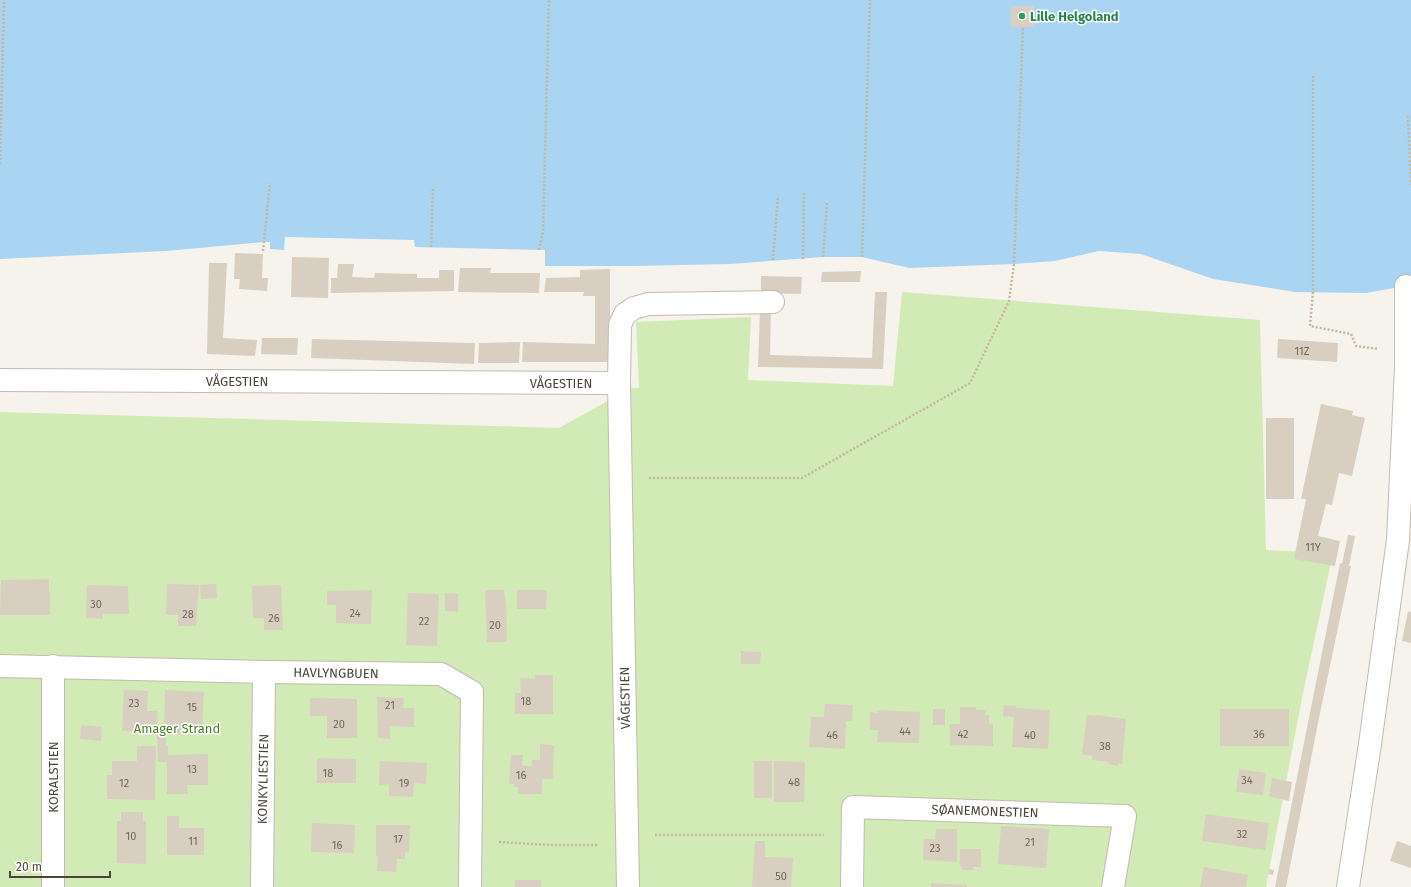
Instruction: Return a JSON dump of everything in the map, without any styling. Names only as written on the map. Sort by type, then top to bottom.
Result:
[{"type":"street","points":[[1348,887],[1404,540],[1406,286]]},
{"type":"street","points":[[619,384],[620,325],[625,314],[634,308],[648,304],[773,302]]},
{"type":"street","name":"VÅGESTIEN","points":[[0,380],[619,384],[628,887]]},
{"type":"street","name":"HAVLYNGBUEN","points":[[0,666],[53,666],[264,672],[441,674],[472,692],[470,887]]},
{"type":"street","name":"KORALSTIEN","points":[[53,666],[53,887]]},
{"type":"street","name":"KONKYLIESTIEN","points":[[262,887],[264,672]]},
{"type":"street","name":"SØANEMONESTIEN","points":[[852,887],[853,807],[1125,816],[1113,887]]},
{"type":"path","points":[[0,164],[4,0]]},
{"type":"path","points":[[539,250],[543,232],[549,0]]},
{"type":"path","points":[[862,257],[870,0]]},
{"type":"path","points":[[621,478],[802,478],[970,383],[1009,301],[1014,264],[1023,27]]},
{"type":"path","points":[[1313,76],[1313,292],[1310,326],[1351,334],[1356,346],[1406,353]]},
{"type":"path","points":[[1408,116],[1411,185]]},
{"type":"path","points":[[263,251],[270,183]]},
{"type":"path","points":[[431,247],[433,187]]},
{"type":"path","points":[[803,259],[804,191]]},
{"type":"path","points":[[773,260],[778,196]]},
{"type":"path","points":[[823,257],[827,203]]},
{"type":"path","points":[[470,841],[550,845],[627,840],[852,835]]},
{"type":"green space","name":"Amager Strand","points":[[902,292],[1260,320],[1266,550],[1333,553],[1302,698],[1266,887],[0,887],[0,412],[559,428],[631,388],[639,388],[636,322],[751,317],[748,380],[893,386]]},
{"type":"water","points":[[0,0],[1411,0],[1411,285],[1366,293],[1295,292],[1213,279],[1141,254],[1099,251],[1055,261],[909,268],[862,257],[823,257],[730,264],[545,266],[545,250],[415,247],[414,240],[285,237],[284,250],[270,249],[270,242],[264,242],[166,251],[0,259]]},
{"type":"building","name":"Lille Helgoland","points":[[1011,6],[1034,6],[1034,27],[1010,27]]},
{"type":"building","points":[[235,253],[263,254],[262,278],[268,278],[267,291],[239,289],[240,279],[234,279]]},
{"type":"building","points":[[292,257],[329,258],[328,298],[291,297]]},
{"type":"building","points":[[209,263],[227,263],[223,338],[257,340],[255,356],[207,354]]},
{"type":"building","points":[[338,264],[354,264],[352,277],[374,278],[375,273],[417,274],[417,278],[439,278],[439,270],[454,270],[454,291],[331,293],[331,278],[337,278]]},
{"type":"building","points":[[460,268],[491,268],[490,273],[540,273],[539,293],[458,292]]},
{"type":"building","points":[[610,269],[610,362],[522,362],[523,342],[595,344],[595,296],[583,296],[584,292],[544,292],[546,278],[580,277],[580,270]]},
{"type":"building","points":[[861,271],[860,282],[821,282],[822,272]]},
{"type":"building","points":[[761,276],[802,277],[801,294],[761,293]]},
{"type":"building","points":[[875,292],[887,292],[883,369],[758,367],[760,311],[771,311],[770,355],[872,358]]},
{"type":"building","points":[[262,338],[298,338],[297,355],[261,354]]},
{"type":"building","points":[[312,339],[475,343],[474,364],[311,358]]},
{"type":"building","points":[[1278,339],[1338,343],[1337,362],[1277,358]]},
{"type":"building","points":[[520,342],[519,363],[478,363],[479,343]]},
{"type":"building","points":[[1321,404],[1353,411],[1352,415],[1365,418],[1352,476],[1339,473],[1332,505],[1326,504],[1318,536],[1340,541],[1335,566],[1294,559],[1306,499],[1301,499]]},
{"type":"building","points":[[1266,418],[1294,418],[1294,499],[1266,499]]},
{"type":"building","points":[[1348,535],[1355,536],[1349,566],[1351,566],[1286,887],[1275,887],[1340,563],[1342,564]]},
{"type":"building","points":[[49,579],[50,615],[0,615],[1,580]]},
{"type":"building","points":[[167,584],[199,585],[196,626],[178,626],[178,615],[166,615]]},
{"type":"building","points":[[216,584],[217,598],[201,599],[200,585]]},
{"type":"building","points":[[87,585],[128,586],[129,614],[103,614],[103,619],[86,618]]},
{"type":"building","points":[[281,585],[283,630],[264,630],[264,618],[253,618],[252,586]]},
{"type":"building","points":[[372,590],[371,624],[336,623],[336,605],[327,605],[327,591]]},
{"type":"building","points":[[485,590],[504,590],[506,601],[507,642],[487,642]]},
{"type":"building","points":[[517,590],[547,590],[546,609],[517,609]]},
{"type":"building","points":[[408,593],[439,594],[437,646],[406,645]]},
{"type":"building","points":[[445,593],[458,594],[458,612],[445,611]]},
{"type":"building","points":[[1408,611],[1411,612],[1411,643],[1402,641]]},
{"type":"building","points":[[741,651],[761,652],[760,664],[741,664]]},
{"type":"building","points":[[535,675],[553,675],[553,714],[515,714],[515,693],[521,693],[520,678],[535,679]]},
{"type":"building","points":[[124,690],[148,691],[147,711],[158,711],[157,725],[146,724],[145,732],[122,731]]},
{"type":"building","points":[[165,690],[204,692],[202,728],[184,727],[184,734],[166,732],[166,746],[168,746],[168,755],[208,754],[208,785],[187,785],[188,794],[167,794],[167,762],[158,762],[157,732],[164,732]]},
{"type":"building","points":[[377,697],[404,698],[403,708],[414,708],[414,727],[390,726],[390,739],[378,738]]},
{"type":"building","points":[[310,698],[357,699],[357,738],[327,738],[327,716],[310,716]]},
{"type":"building","points":[[825,704],[853,705],[852,721],[846,721],[845,749],[809,747],[811,717],[824,717]]},
{"type":"building","points":[[1004,705],[1016,706],[1016,708],[1050,710],[1048,749],[1012,747],[1014,717],[1003,716]]},
{"type":"building","points":[[960,707],[976,707],[976,710],[986,710],[985,715],[989,715],[989,724],[993,724],[993,746],[950,745],[950,724],[960,724]]},
{"type":"building","points":[[933,709],[945,709],[945,725],[933,725]]},
{"type":"building","points":[[1220,709],[1289,709],[1289,746],[1220,746]]},
{"type":"building","points":[[878,710],[920,712],[919,743],[877,742],[878,730],[870,730],[870,712],[878,713]]},
{"type":"building","points":[[1087,715],[1126,719],[1122,764],[1119,763],[1118,766],[1108,764],[1109,762],[1092,760],[1092,756],[1082,754]]},
{"type":"building","points":[[81,725],[102,727],[101,741],[80,739]]},
{"type":"building","points":[[540,744],[554,745],[553,779],[542,779],[542,794],[518,794],[518,787],[514,787],[514,784],[509,784],[511,755],[523,755],[522,766],[532,766],[532,760],[540,760]]},
{"type":"building","points":[[137,746],[156,746],[155,800],[107,799],[107,775],[112,775],[112,761],[137,761]]},
{"type":"building","points":[[317,758],[356,759],[356,783],[317,783]]},
{"type":"building","points":[[380,761],[427,763],[426,784],[414,783],[413,797],[389,796],[389,784],[379,785]]},
{"type":"building","points":[[754,761],[772,761],[772,798],[754,798]]},
{"type":"building","points":[[774,761],[805,762],[804,802],[774,802]]},
{"type":"building","points":[[1239,769],[1266,773],[1263,795],[1236,792]]},
{"type":"building","points":[[1272,778],[1292,782],[1289,801],[1269,796]]},
{"type":"building","points":[[121,812],[143,812],[143,821],[146,821],[146,864],[117,863],[117,821],[121,821]]},
{"type":"building","points":[[1206,814],[1269,823],[1265,850],[1202,841]]},
{"type":"building","points":[[167,816],[179,816],[179,828],[204,828],[204,855],[167,855]]},
{"type":"building","points":[[312,823],[355,825],[354,853],[311,852]]},
{"type":"building","points":[[376,825],[410,825],[409,852],[405,852],[405,859],[397,859],[396,872],[377,871],[378,856],[376,856]]},
{"type":"building","points":[[1001,826],[1049,829],[1046,868],[998,864]]},
{"type":"building","points":[[936,829],[957,829],[957,862],[923,860],[924,839],[935,839]]},
{"type":"building","points":[[755,841],[765,841],[765,857],[793,858],[791,887],[752,887]]},
{"type":"building","points":[[1397,841],[1411,846],[1411,868],[1390,861]]},
{"type":"building","points":[[960,849],[981,849],[981,867],[973,867],[973,870],[962,870],[962,867],[960,867]]},
{"type":"building","points":[[1204,867],[1248,875],[1246,887],[1200,887]]},
{"type":"building","points":[[1269,869],[1274,870],[1273,875],[1268,874]]},
{"type":"building","points":[[515,880],[541,880],[541,887],[515,887]]},
{"type":"building","points":[[931,883],[967,885],[967,887],[931,887]]},
{"type":"place","name":"Lille Helgoland","points":[[1022,16]]}]
